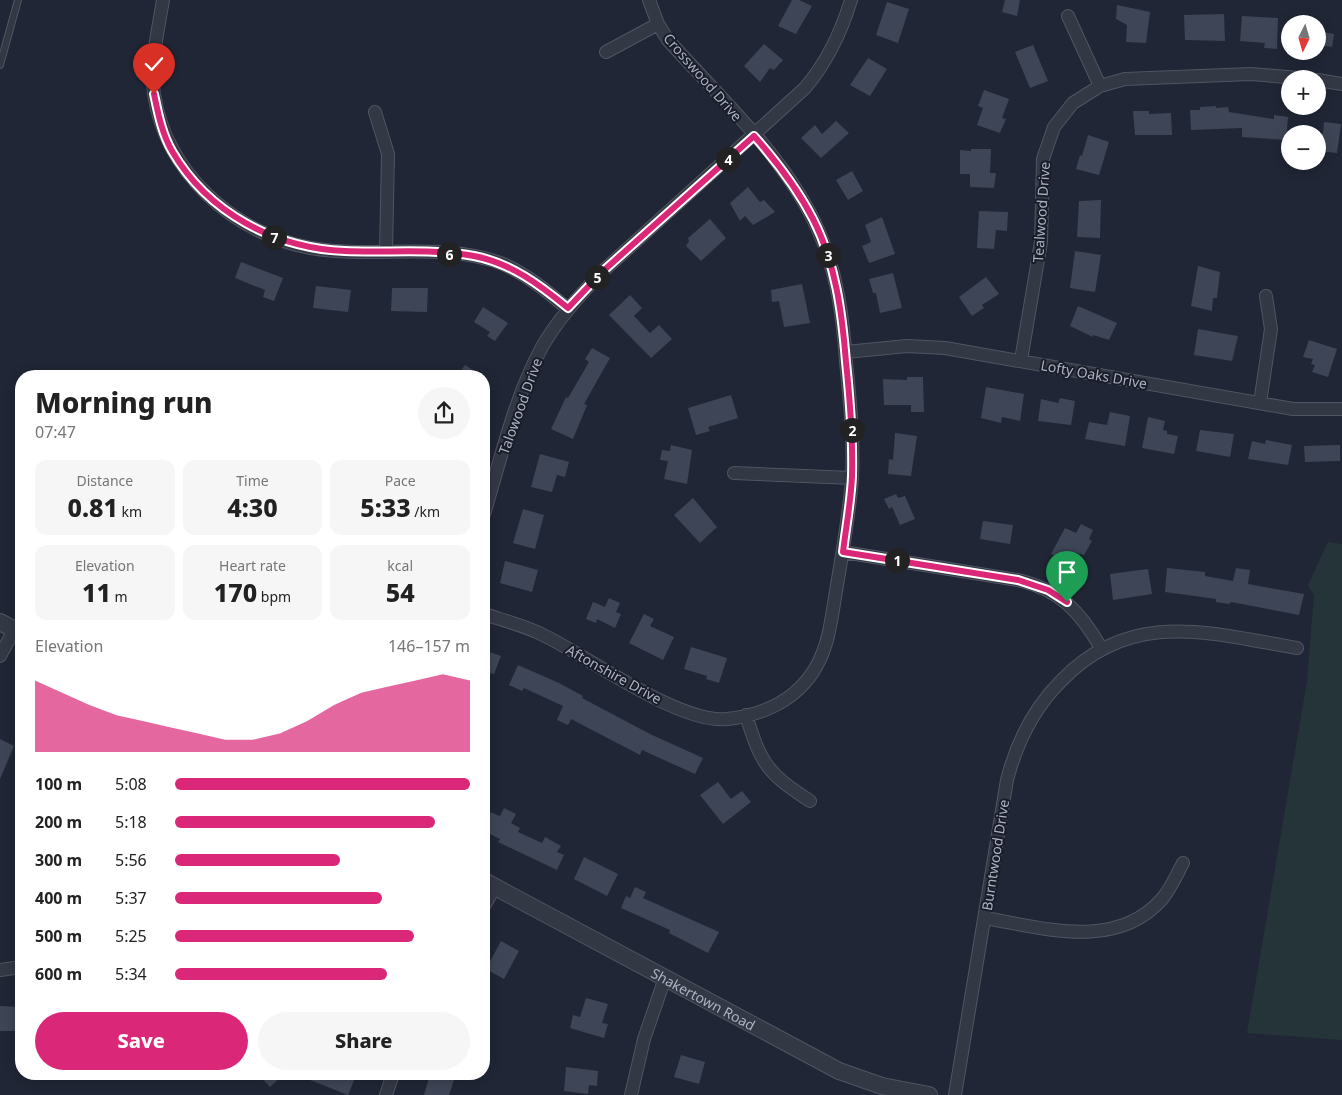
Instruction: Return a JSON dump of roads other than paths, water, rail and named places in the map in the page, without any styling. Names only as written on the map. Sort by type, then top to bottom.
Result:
[{"type":"street","points":[[163,0],[154,60],[156,102],[163,130],[172,150],[202,191],[243,221],[265,234],[288,242],[311,248],[458,254],[501,264],[528,277],[568,308]]},
{"type":"street","name":"Crosswood Drive","points":[[649,0],[658,24],[668,40],[781,166],[798,190],[821,236],[837,284],[846,352],[852,427],[852,478],[843,552],[828,637],[816,666],[803,685],[786,700],[761,712],[746,715]]},
{"type":"street","name":"Talowood Drive","points":[[490,495],[528,377],[542,347],[568,308],[602,272],[791,103],[820,68],[839,35],[851,0]]},
{"type":"street","points":[[1068,16],[1100,86]]},
{"type":"street","points":[[606,52],[658,24]]},
{"type":"street","name":"Tealwood Drive","points":[[1021,360],[1041,242],[1042,169],[1046,148],[1054,127],[1066,111],[1081,97],[1100,86],[1125,78],[1216,74],[1281,77]]},
{"type":"street","points":[[1326,81],[1342,84]]},
{"type":"street","points":[[375,112],[388,154],[386,252]]},
{"type":"street","points":[[1260,403],[1271,330],[1266,296]]},
{"type":"street","name":"Lofty Oaks Drive","points":[[846,352],[929,346],[1021,360],[1310,411],[1342,409]]},
{"type":"street","points":[[734,473],[852,478]]},
{"type":"street","points":[[843,552],[1018,580],[1038,585],[1058,596],[1075,610],[1088,626],[1100,648]]},
{"type":"street","name":"Aftonshire Drive","points":[[490,616],[539,633],[666,702],[698,717],[725,719],[746,715]]},
{"type":"street","points":[[0,656],[12,628]]},
{"type":"street","name":"Burntwood Drive","points":[[955,1095],[1007,780],[1020,738],[1049,692],[1075,666],[1100,648],[1125,638],[1178,631],[1205,632],[1297,648]]},
{"type":"street","points":[[746,715],[755,745],[767,767],[778,781],[810,801]]},
{"type":"street","points":[[985,918],[1075,933],[1112,929],[1136,919],[1160,900],[1184,863]]},
{"type":"street","name":"Shakertown Road","points":[[490,885],[839,1071],[882,1086],[930,1095]]},
{"type":"street","points":[[0,970],[15,968]]},
{"type":"street","points":[[630,1095],[644,1039],[665,978]]},
{"type":"street","points":[[386,1095],[391,1080]]},
{"type":"lane","points":[[0,65],[18,0]]}]
